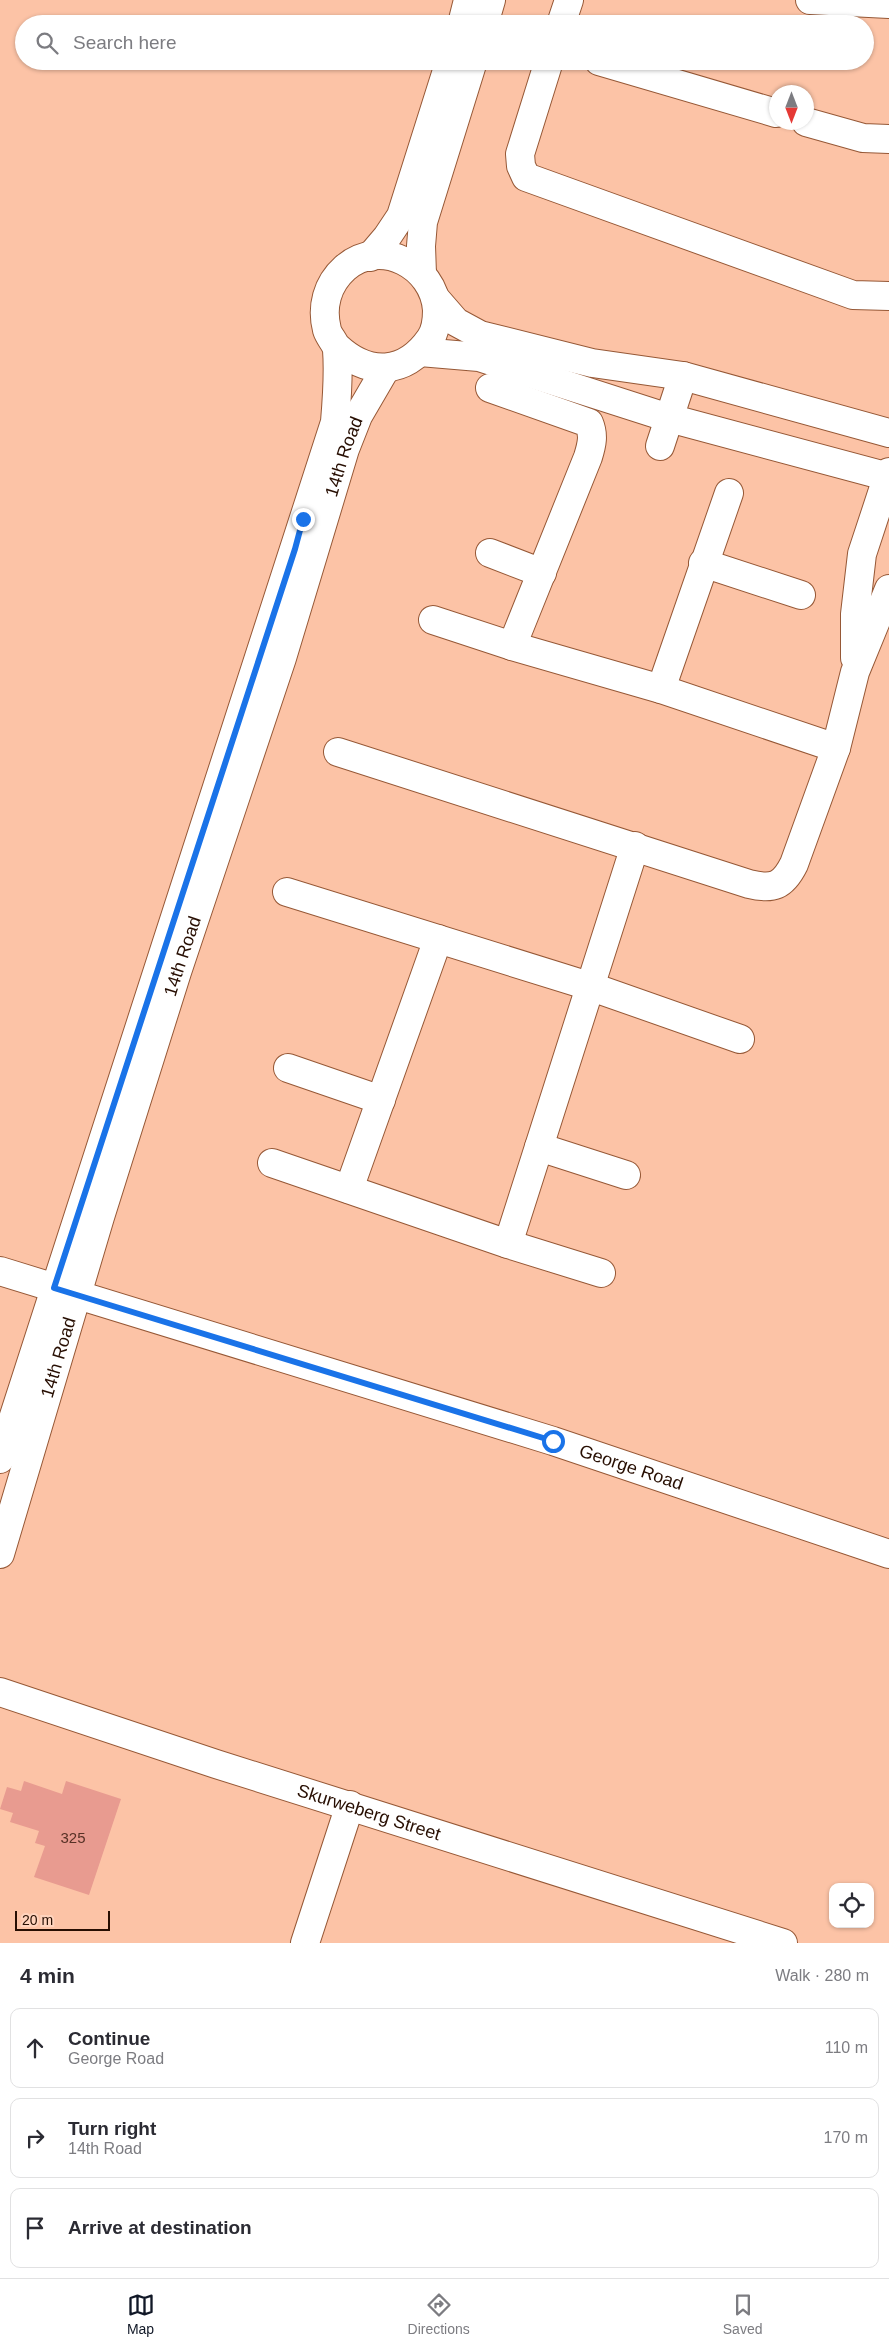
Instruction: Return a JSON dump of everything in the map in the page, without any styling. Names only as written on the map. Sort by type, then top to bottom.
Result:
[{"type":"street","points":[[464,15],[468,0]]},
{"type":"street","points":[[487,15],[491,0]]},
{"type":"street","points":[[564,15],[569,0]]},
{"type":"street","points":[[810,0],[889,4]]},
{"type":"street","points":[[370,257],[401,216],[447,70]]},
{"type":"street","points":[[422,274],[421,246],[423,222],[470,70]]},
{"type":"street","points":[[547,70],[520,154],[521,166],[526,177],[853,295],[889,296]]},
{"type":"street","points":[[630,70],[769,111]]},
{"type":"street","points":[[814,124],[863,138],[889,139]]},
{"type":"street","points":[[436,299],[437,318],[432,337],[420,352],[404,363],[386,368],[367,366],[350,360],[337,347],[328,332],[324,314],[326,296],[334,280],[347,267],[370,257],[381,255],[398,259],[416,267],[428,281],[436,299],[456,322],[480,335],[592,363],[683,376],[889,433]]},
{"type":"street","name":"14th Road","points":[[0,1554],[65,1291],[335,422],[338,393],[337,347]]},
{"type":"street","points":[[420,352],[478,358],[669,418],[888,475],[862,554],[858,580],[855,672]]},
{"type":"street","name":"14th Road","points":[[0,1459],[65,1291],[177,972],[282,658],[345,449],[358,416],[386,368]]},
{"type":"street","points":[[660,446],[683,376]]},
{"type":"street","points":[[490,388],[574,416],[589,423],[592,431],[592,443],[588,457],[512,646]]},
{"type":"street","points":[[661,690],[703,563],[729,493]]},
{"type":"street","points":[[490,552],[542,573]]},
{"type":"street","points":[[703,563],[801,595]]},
{"type":"street","points":[[338,752],[749,884],[760,887],[780,884],[787,877],[794,864],[836,748],[855,672],[889,589]]},
{"type":"street","points":[[433,620],[512,646],[661,690],[836,748]]},
{"type":"street","points":[[508,1244],[635,846]]},
{"type":"street","points":[[287,892],[589,986],[740,1039]]},
{"type":"street","points":[[349,1189],[438,938]]},
{"type":"street","points":[[288,1068],[381,1100]]},
{"type":"street","points":[[539,1147],[626,1175]]},
{"type":"street","points":[[272,1163],[508,1244],[601,1273]]},
{"type":"street","name":"George Road","points":[[0,1271],[553,1441],[889,1554]]},
{"type":"street","name":"Skurweberg Street","points":[[0,1692],[207,1761],[350,1804],[736,1936],[783,1943]]},
{"type":"street","points":[[305,1943],[350,1804]]},
{"type":"building","points":[[24,1781],[62,1794],[66,1781],[121,1799],[89,1895],[34,1877],[45,1846],[35,1843],[39,1831],[10,1822],[13,1813],[0,1809],[7,1787],[21,1791]]},
{"type":"route","points":[[303,519],[295,549],[54,1288],[553,1441]]}]
